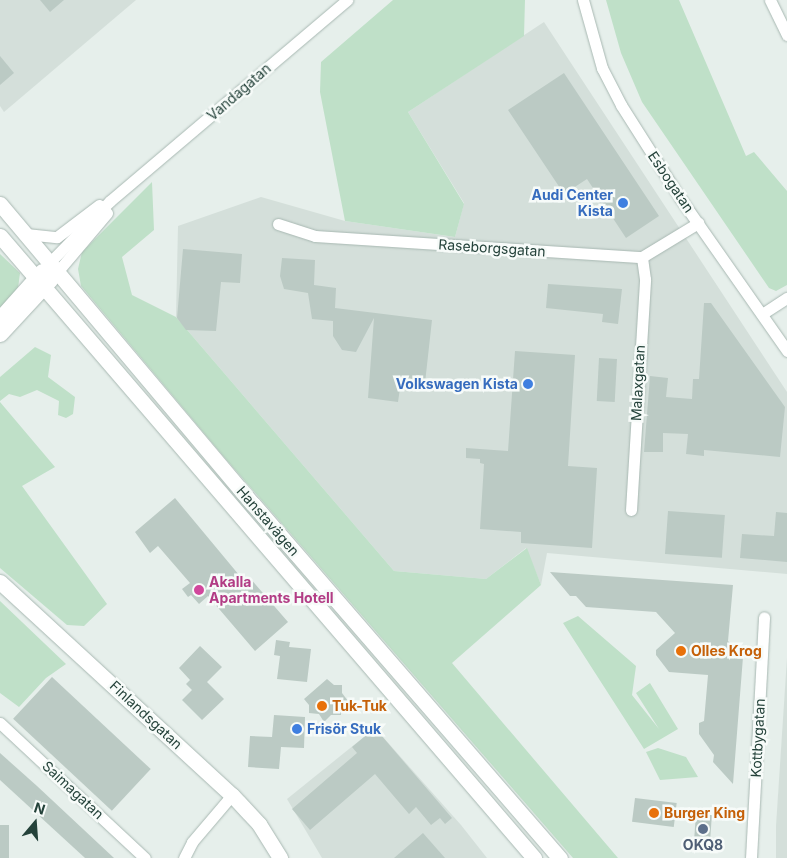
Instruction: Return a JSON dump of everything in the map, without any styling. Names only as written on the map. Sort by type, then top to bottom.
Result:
[{"type":"main road","name":"Hanstavägen","points":[[0,204],[253,504],[560,858]]},
{"type":"main road","name":"Hanstavägen","points":[[0,236],[534,858]]},
{"type":"main road","points":[[0,318],[54,267]]},
{"type":"main road","points":[[0,334],[40,282]]},
{"type":"main road","name":"Finlandsgatan","points":[[0,582],[232,795],[260,824],[280,858]]},
{"type":"street","name":"Vandagatan","points":[[54,267],[110,201],[347,0]]},
{"type":"street","name":"Esbogatan","points":[[583,0],[602,68],[621,105],[698,223],[787,351]]},
{"type":"street","points":[[770,0],[787,35]]},
{"type":"street","name":"Vandagatan","points":[[54,267],[131,185]]},
{"type":"street","name":"Vandagatan","points":[[26,234],[58,237],[92,208],[110,201]]},
{"type":"street","points":[[642,257],[698,223]]},
{"type":"street","name":"Raseborgsgatan","points":[[278,224],[316,236],[642,257]]},
{"type":"street","name":"Malaxgatan","points":[[631,510],[644,279],[642,257]]},
{"type":"street","points":[[762,314],[787,298]]},
{"type":"street","name":"Kottbygatan","points":[[752,858],[764,617]]},
{"type":"street","name":"Saimagatan","points":[[0,722],[145,858]]},
{"type":"street","points":[[184,858],[192,842],[232,795]]},
{"type":"shaded area","points":[[0,0],[136,0],[4,112],[0,106]]},
{"type":"shaded area","points":[[544,22],[787,392],[787,574],[547,553],[541,585],[526,548],[486,579],[394,571],[176,317],[178,226],[261,197],[345,221],[455,237],[464,203],[408,112]]},
{"type":"shaded area","points":[[787,658],[787,858],[776,858],[776,826]]},
{"type":"shaded area","points":[[375,728],[461,825],[487,858],[322,858],[287,799]]},
{"type":"green space","points":[[393,0],[525,0],[524,36],[408,112],[464,204],[455,237],[345,221],[320,92],[321,62]]},
{"type":"green space","points":[[606,0],[679,0],[746,156],[754,152],[787,191],[787,285],[776,291],[769,288],[642,102],[621,53]]},
{"type":"green space","points":[[152,182],[154,230],[122,257],[132,295],[176,317],[394,571],[486,579],[527,548],[541,585],[452,663],[618,858],[573,858],[224,457],[81,286],[78,269],[82,252]]},
{"type":"green space","points":[[0,254],[20,273],[18,288],[0,312]]},
{"type":"green space","points":[[35,347],[51,355],[48,377],[75,397],[73,414],[66,418],[58,415],[59,401],[37,390],[20,397],[9,394],[0,401],[0,377]]},
{"type":"green space","points":[[0,402],[55,467],[22,486],[107,604],[84,626],[67,625],[0,568]]},
{"type":"green space","points":[[0,601],[66,664],[46,678],[19,707],[0,693]]},
{"type":"green space","points":[[578,616],[636,666],[632,695],[659,729],[636,693],[650,683],[678,729],[644,749],[563,623]]},
{"type":"green space","points":[[658,748],[686,757],[698,777],[660,780],[646,752]]},
{"type":"building","points":[[40,0],[64,0],[50,12]]},
{"type":"building","points":[[0,56],[14,73],[0,85]]},
{"type":"building","points":[[564,73],[659,216],[626,238],[587,179],[564,194],[508,110]]},
{"type":"building","points":[[183,249],[242,254],[240,283],[221,282],[216,331],[186,330],[177,318]]},
{"type":"building","points":[[282,258],[315,260],[314,285],[336,288],[335,308],[432,320],[425,383],[401,381],[398,402],[368,398],[374,318],[356,352],[342,350],[333,336],[333,321],[312,319],[308,293],[284,289],[280,276]]},
{"type":"building","points":[[548,284],[622,289],[618,324],[602,322],[603,314],[546,308]]},
{"type":"building","points":[[704,303],[711,303],[785,407],[780,457],[704,450],[704,456],[686,454],[688,434],[663,433],[663,452],[644,452],[650,376],[668,378],[666,397],[692,399],[693,379],[699,379]]},
{"type":"building","points":[[515,351],[575,355],[568,466],[597,468],[592,548],[521,543],[521,532],[480,529],[484,464],[480,463],[480,459],[466,458],[466,448],[508,451]]},
{"type":"building","points":[[599,358],[617,359],[615,402],[597,401]]},
{"type":"building","points":[[175,498],[244,581],[249,577],[288,622],[255,651],[208,596],[199,604],[191,595],[188,597],[182,589],[190,583],[158,546],[150,553],[135,532]]},
{"type":"building","points":[[668,511],[725,515],[722,558],[665,554]]},
{"type":"building","points":[[776,512],[787,513],[787,562],[740,558],[742,534],[774,536]]},
{"type":"building","points":[[550,572],[733,585],[728,641],[743,657],[733,784],[713,762],[714,755],[699,734],[699,723],[704,721],[708,675],[669,672],[656,655],[656,650],[675,633],[656,612],[586,607],[576,596],[570,596]]},
{"type":"building","points":[[276,640],[290,642],[289,647],[311,649],[307,682],[277,679],[280,656],[274,655]]},
{"type":"building","points":[[200,646],[222,667],[207,682],[224,699],[202,720],[182,700],[192,690],[186,684],[190,680],[179,668]]},
{"type":"building","points":[[52,677],[151,769],[112,811],[13,719]]},
{"type":"building","points":[[327,679],[334,685],[342,685],[342,693],[348,701],[341,706],[341,715],[331,715],[324,722],[319,714],[309,713],[309,705],[304,699]]},
{"type":"building","points":[[274,715],[305,717],[304,748],[281,747],[279,769],[248,767],[250,736],[272,737]]},
{"type":"building","points":[[375,728],[452,818],[445,824],[440,818],[431,825],[416,807],[409,814],[375,774],[310,830],[292,809],[357,753],[352,747]]},
{"type":"building","points":[[0,753],[114,858],[85,858],[0,780]]},
{"type":"building","name":"Burger King","points":[[635,798],[677,803],[674,827],[632,822]]},
{"type":"building","name":"OKQ8","points":[[696,813],[712,814],[710,845],[694,844]]},
{"type":"building","points":[[0,825],[9,825],[9,858],[0,858]]},
{"type":"building","points":[[423,833],[445,858],[394,858]]},
{"type":"place","name":"Audi Center Kista","points":[[623,203]]},
{"type":"place","name":"Volkswagen Kista","points":[[528,384]]},
{"type":"place","name":"Akalla Apartments Hotell","points":[[199,590]]},
{"type":"place","name":"Olles Krog","points":[[681,651]]},
{"type":"place","name":"Tuk-Tuk","points":[[322,706]]},
{"type":"place","name":"Frisör Stuk","points":[[297,729]]},
{"type":"place","name":"Burger King","points":[[654,813]]},
{"type":"place","name":"OKQ8","points":[[703,829]]}]
